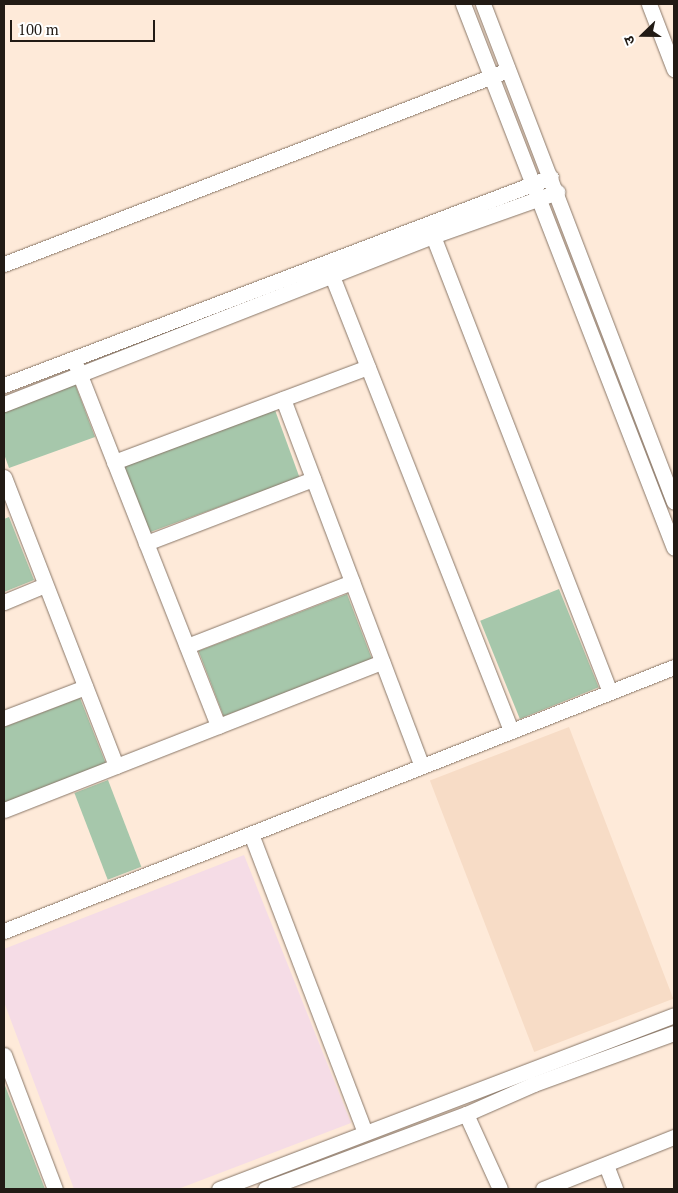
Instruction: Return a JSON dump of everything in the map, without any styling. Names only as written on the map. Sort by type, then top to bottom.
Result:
[{"type":"street","points":[[463,4],[674,548]]},
{"type":"street","points":[[483,4],[557,192],[674,502]]},
{"type":"street","points":[[649,4],[674,69]]},
{"type":"street","points":[[4,264],[490,74],[508,70]]},
{"type":"street","points":[[4,385],[551,177]]},
{"type":"street","points":[[4,404],[433,236],[557,192]]},
{"type":"street","points":[[433,236],[610,692]]},
{"type":"street","points":[[332,276],[511,731]]},
{"type":"street","points":[[73,358],[218,726]]},
{"type":"street","points":[[114,462],[368,367]]},
{"type":"street","points":[[283,399],[422,766]]},
{"type":"street","points":[[4,477],[9,504],[45,585],[116,766]]},
{"type":"street","points":[[146,544],[313,479]]},
{"type":"street","points":[[187,646],[352,582]]},
{"type":"street","points":[[4,602],[45,585]]},
{"type":"street","points":[[4,810],[382,662]]},
{"type":"street","points":[[4,931],[674,667]]},
{"type":"street","points":[[4,718],[85,687]]},
{"type":"street","points":[[251,834],[364,1132]]},
{"type":"street","points":[[218,1189],[235,1186],[364,1132],[674,1016]]},
{"type":"street","points":[[265,1189],[466,1114],[534,1084],[674,1033]]},
{"type":"street","points":[[4,1055],[56,1189]]},
{"type":"street","points":[[466,1114],[500,1189]]},
{"type":"street","points":[[543,1189],[674,1137]]},
{"type":"street","points":[[606,1165],[615,1189]]},
{"type":"shaded area","points":[[569,727],[673,999],[534,1052],[430,780]]},
{"type":"shaded area","points":[[244,855],[351,1123],[178,1189],[74,1189],[4,1002],[4,949]]},
{"type":"green space","points":[[75,384],[95,437],[9,468],[4,454],[4,412]]},
{"type":"green space","points":[[275,410],[300,478],[148,533],[124,465]]},
{"type":"green space","points":[[9,517],[34,580],[4,592],[4,519]]},
{"type":"green space","points":[[559,589],[599,687],[520,719],[480,621]]},
{"type":"green space","points":[[347,594],[372,659],[224,716],[199,651]]},
{"type":"green space","points":[[80,698],[106,764],[4,803],[4,727]]},
{"type":"green space","points":[[108,780],[141,867],[108,880],[74,793]]},
{"type":"green space","points":[[4,1083],[45,1189],[4,1189]]}]
